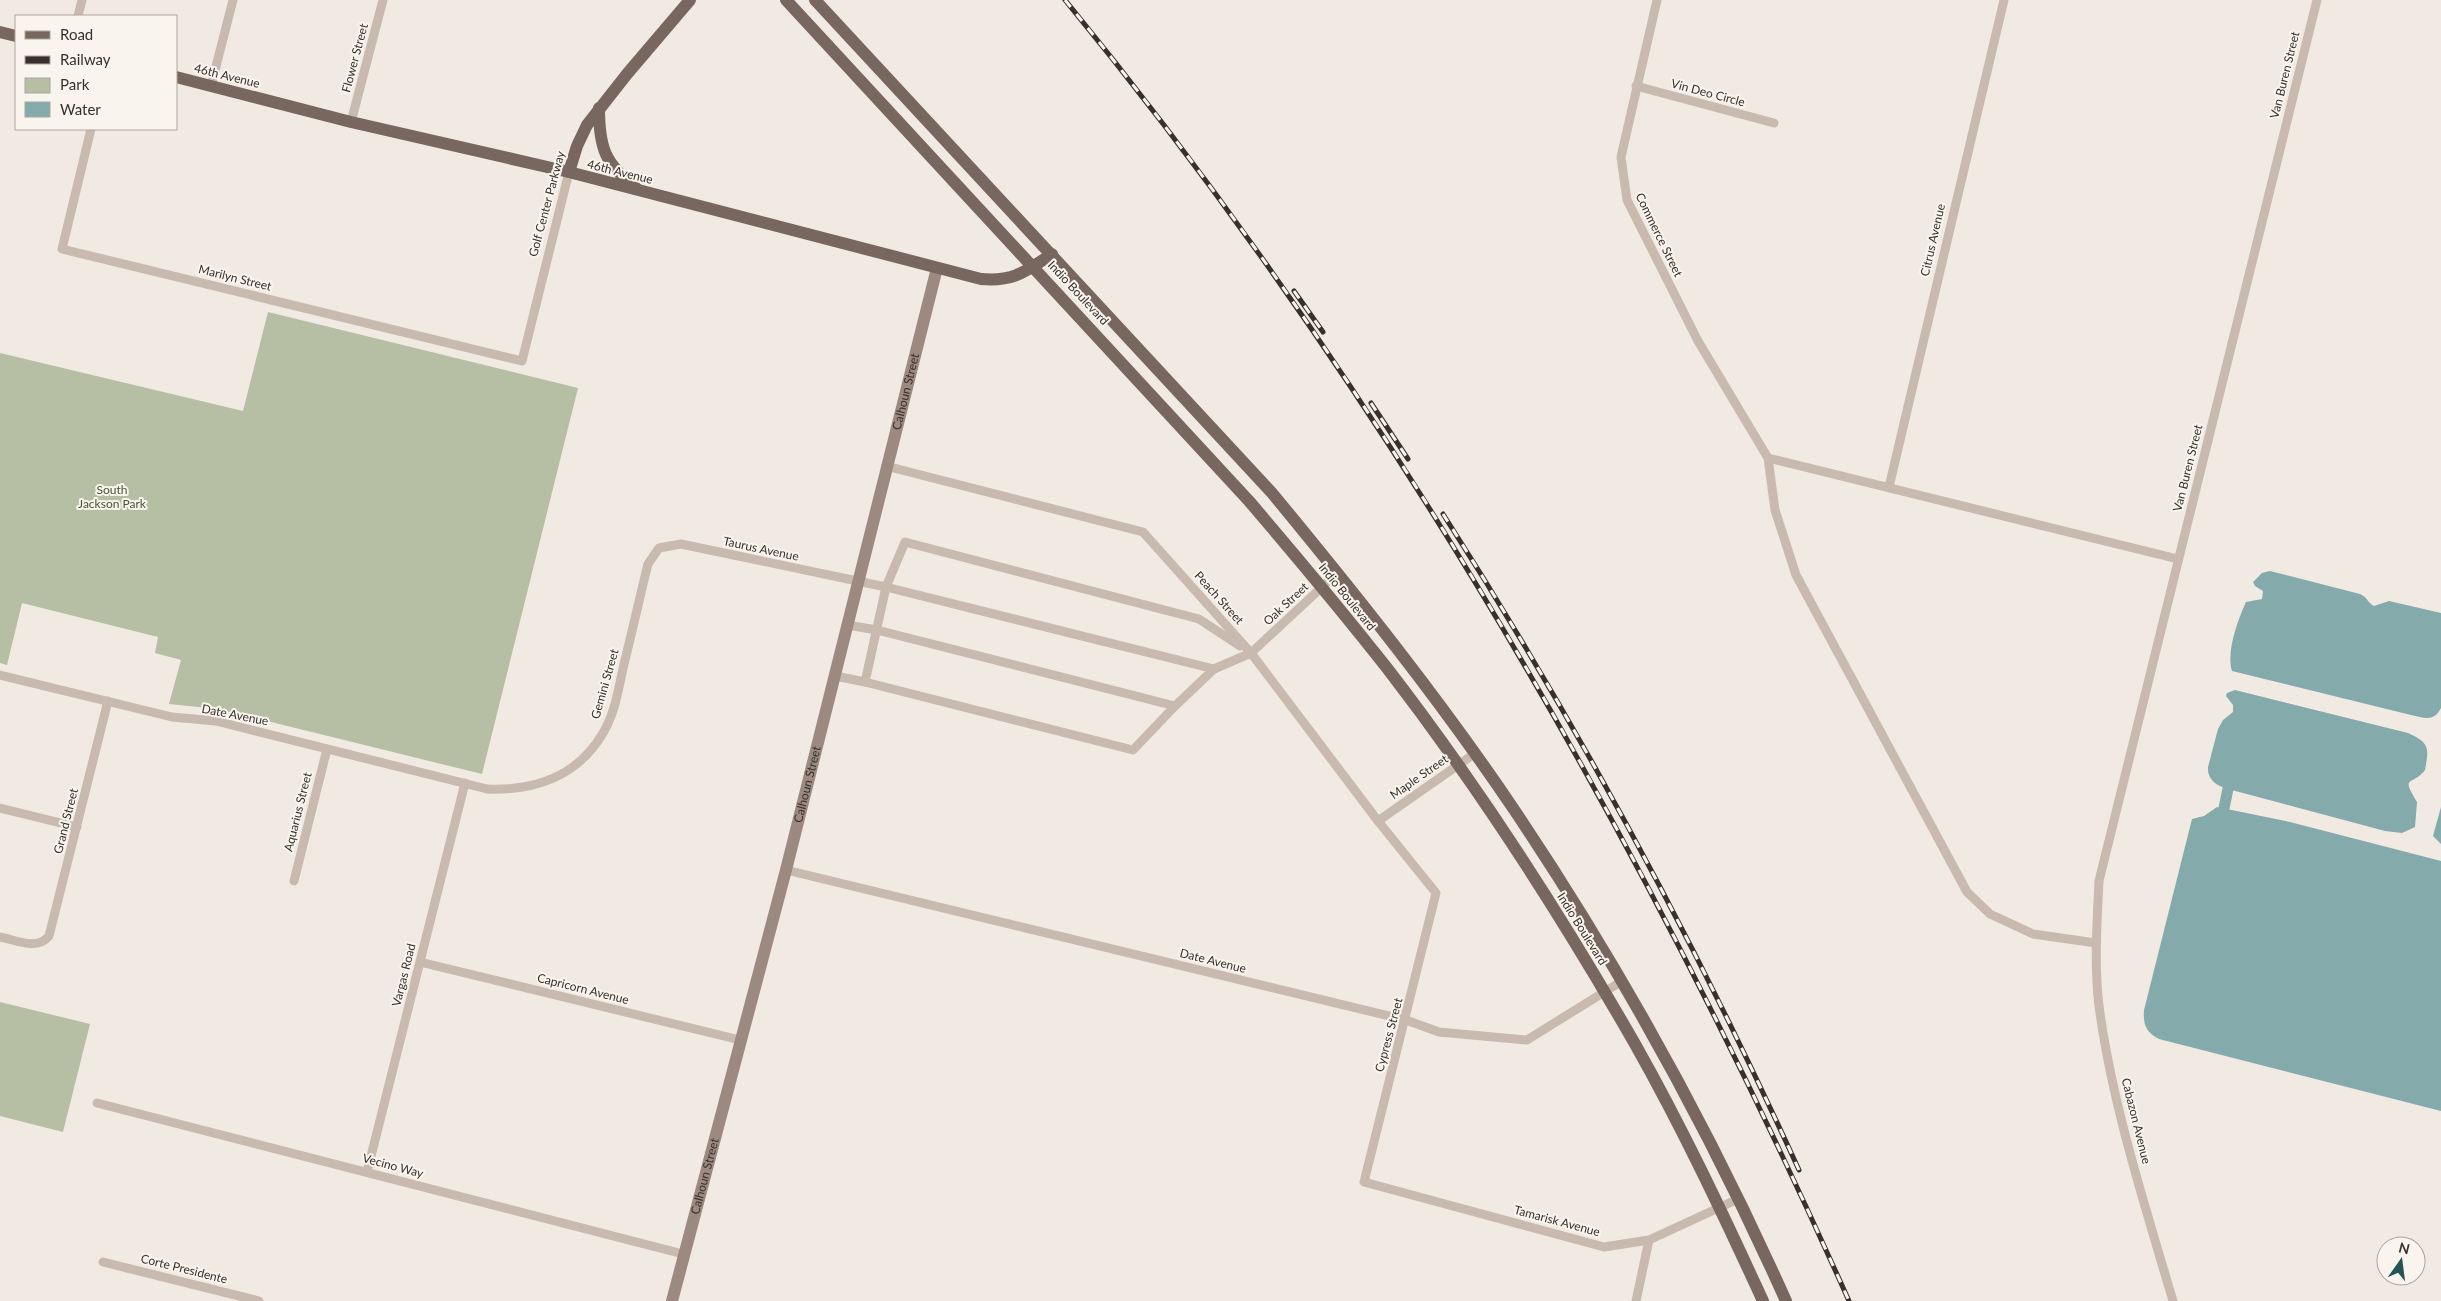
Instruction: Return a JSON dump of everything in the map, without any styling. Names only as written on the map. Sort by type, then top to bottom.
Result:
[{"type":"main road","name":"Golf Center Parkway","points":[[569,172],[577,146],[587,125],[599,108],[690,0]]},
{"type":"main road","name":"Indio Boulevard","points":[[786,0],[1034,266],[1236,487],[1322,587],[1387,668],[1458,765],[1534,878],[1604,992],[1664,1099],[1720,1208],[1763,1301]]},
{"type":"main road","name":"Indio Boulevard","points":[[816,0],[1272,493],[1337,572],[1434,697],[1551,866],[1622,981],[1663,1054],[1738,1199],[1786,1301]]},
{"type":"main road","points":[[0,32],[15,36]]},
{"type":"main road","name":"46th Avenue","points":[[178,78],[351,122],[569,172],[981,279],[998,280],[1018,276],[1052,254]]},
{"type":"main road","points":[[599,108],[600,135],[607,155],[615,171],[638,190]]},
{"type":"street","points":[[78,15],[82,0]]},
{"type":"street","points":[[211,86],[233,0]]},
{"type":"street","name":"Flower Street","points":[[351,122],[383,0]]},
{"type":"street","name":"Commerce Street","points":[[1657,0],[1636,86],[1622,157],[1626,200],[1698,341],[1768,458]]},
{"type":"street","name":"Citrus Avenue","points":[[1889,487],[2004,0]]},
{"type":"street","name":"Van Buren Street","points":[[2096,943],[2099,881],[2317,0]]},
{"type":"street","name":"Vin Deo Circle","points":[[1636,86],[1774,124]]},
{"type":"street","name":"Marilyn Street","points":[[91,130],[62,248],[522,361]]},
{"type":"street","name":"Golf Center Parkway","points":[[522,361],[569,172]]},
{"type":"street","name":"Calhoun Street","points":[[672,1301],[786,870],[937,268]]},
{"type":"street","points":[[2096,943],[2034,934],[1990,914],[1967,892],[1796,575],[1776,510],[1768,458],[2178,559]]},
{"type":"street","name":"Peach Street","points":[[886,466],[1143,532],[1251,653],[1378,821],[1436,893]]},
{"type":"street","points":[[864,682],[878,630],[886,587],[905,542],[1199,619],[1251,653]]},
{"type":"street","name":"Taurus Avenue","points":[[659,548],[681,544],[858,583],[886,587],[1214,669]]},
{"type":"street","name":"Gemini Street","points":[[465,784],[487,789],[512,790],[535,786],[550,781],[571,769],[592,749],[604,732],[611,713],[648,564],[659,548]]},
{"type":"street","name":"Oak Street","points":[[1214,669],[1251,653],[1337,572]]},
{"type":"street","points":[[847,626],[878,630],[1175,706]]},
{"type":"street","points":[[835,676],[1133,750],[1214,669]]},
{"type":"street","name":"Date Avenue","points":[[0,675],[172,717],[216,721],[465,784]]},
{"type":"street","name":"Grand Street","points":[[0,936],[30,944],[41,944],[50,933],[108,702]]},
{"type":"street","name":"Aquarius Street","points":[[294,881],[327,748]]},
{"type":"street","name":"Maple Street","points":[[1378,821],[1474,754]]},
{"type":"street","name":"Vargas Road","points":[[367,1172],[465,784]]},
{"type":"street","points":[[0,808],[77,827]]},
{"type":"street","name":"Date Avenue","points":[[786,870],[1406,1020],[1439,1032],[1526,1040],[1622,981]]},
{"type":"street","name":"Cypress Street","points":[[1364,1182],[1406,1020],[1436,893]]},
{"type":"street","name":"Cabazon Avenue","points":[[2096,943],[2099,1004],[2106,1050],[2132,1155],[2173,1301]]},
{"type":"street","name":"Capricorn Avenue","points":[[420,962],[740,1040]]},
{"type":"street","name":"Vecino Way","points":[[97,1103],[683,1254]]},
{"type":"street","name":"Tamarisk Avenue","points":[[1364,1182],[1604,1247],[1649,1240],[1738,1199]]},
{"type":"street","points":[[1636,1301],[1649,1240]]},
{"type":"street","name":"Corte Presidente","points":[[103,1262],[255,1301]]},
{"type":"green space","name":"South Jackson Park","points":[[268,312],[578,388],[482,774],[218,709],[169,704],[181,660],[155,653],[158,637],[22,603],[7,665],[0,663],[0,353],[243,411]]},
{"type":"green space","points":[[0,1002],[90,1024],[63,1132],[0,1116]]},
{"type":"water","points":[[2270,571],[2360,594],[2374,606],[2389,601],[2441,613],[2441,708],[2438,712],[2429,718],[2421,717],[2232,671],[2231,654],[2236,626],[2246,602],[2262,599],[2263,591],[2255,586],[2253,582],[2262,573]]},
{"type":"water","points":[[2235,690],[2408,733],[2424,743],[2427,751],[2425,770],[2409,784],[2409,788],[2417,802],[2415,827],[2402,833],[2385,831],[2228,789],[2217,784],[2209,776],[2208,767],[2218,729],[2223,720],[2233,712],[2233,705],[2226,696],[2227,693]]},
{"type":"water","points":[[2217,807],[2290,822],[2441,861],[2441,1111],[2159,1039],[2148,1031],[2144,1020],[2144,1010],[2192,819],[2204,816]]},
{"type":"water","points":[[2441,807],[2441,844],[2433,836]]},
{"type":"waterway","points":[[2224,808],[2228,789]]},
{"type":"railway","points":[[1065,0],[1183,150],[1295,304],[1400,462],[1500,624],[1595,789],[1685,957],[1769,1128],[1849,1301]]},
{"type":"railway","points":[[1294,291],[1323,332]]},
{"type":"railway","points":[[1371,403],[1408,459]]},
{"type":"railway","points":[[1443,514],[1541,673],[1633,836],[1719,1002],[1799,1170]]}]
